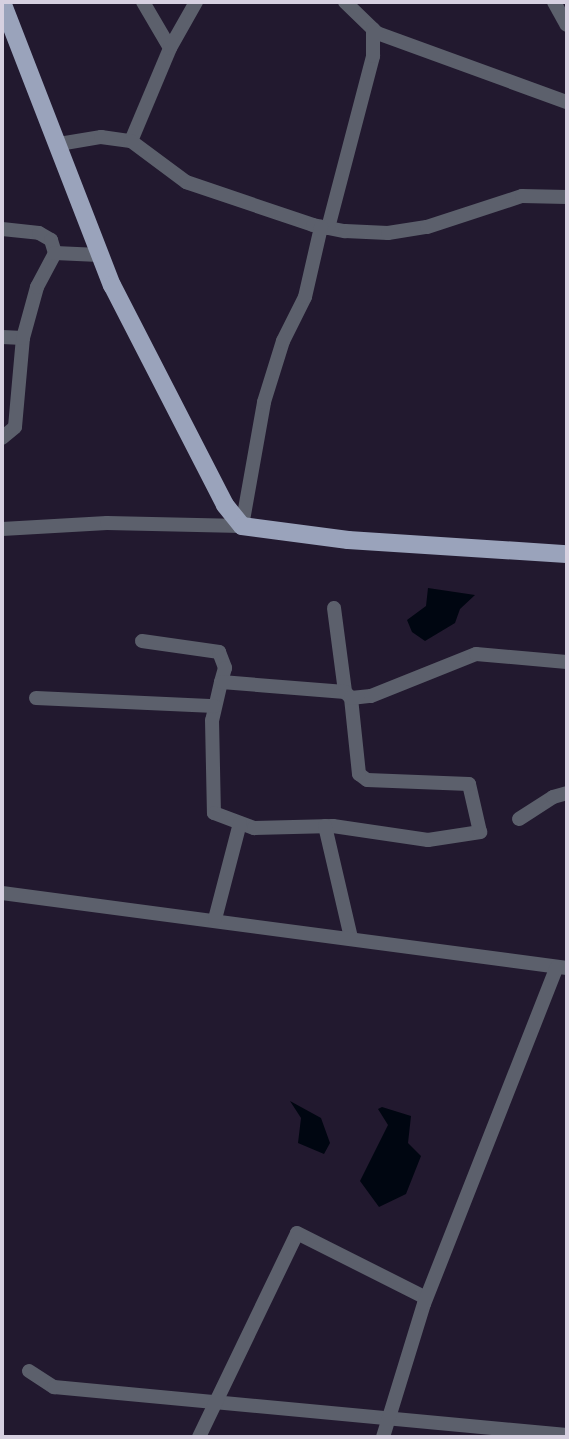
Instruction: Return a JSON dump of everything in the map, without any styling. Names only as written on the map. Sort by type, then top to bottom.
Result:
[{"type":"main road","points":[[2,2],[59,144],[99,256],[225,505],[242,526],[348,540],[567,554]]},
{"type":"street","points":[[143,2],[170,48]]},
{"type":"street","points":[[131,141],[170,48],[197,2]]},
{"type":"street","points":[[345,2],[373,29],[567,102]]},
{"type":"street","points":[[554,2],[567,25]]},
{"type":"street","points":[[2,529],[107,523],[242,526],[264,402],[283,341],[305,297],[373,56],[373,29]]},
{"type":"street","points":[[59,144],[101,136],[131,141],[186,182],[325,227],[388,233],[427,227],[522,196],[567,197]]},
{"type":"street","points":[[2,229],[38,233],[51,240],[55,253],[37,288],[23,338],[15,427],[2,438]]},
{"type":"street","points":[[55,253],[99,256]]},
{"type":"street","points":[[2,337],[23,338]]},
{"type":"street","points":[[142,642],[219,652],[225,668],[215,706],[214,813],[254,828],[325,826],[428,840],[480,832],[469,783],[367,780],[359,774],[334,608]]},
{"type":"street","points":[[221,682],[371,696],[476,654],[567,662]]},
{"type":"street","points":[[36,698],[215,706]]},
{"type":"street","points":[[519,819],[553,797],[567,793]]},
{"type":"street","points":[[215,919],[240,823]]},
{"type":"street","points":[[325,826],[351,939]]},
{"type":"street","points":[[2,893],[215,919],[562,967],[426,1298],[383,1437]]},
{"type":"street","points":[[199,1437],[297,1233],[426,1298]]},
{"type":"street","points":[[29,1371],[54,1387],[567,1435]]},
{"type":"shaded area","points":[[428,588],[475,595],[460,609],[455,623],[425,641],[412,632],[407,620],[426,606]]},
{"type":"shaded area","points":[[290,1101],[321,1118],[330,1143],[324,1154],[298,1143],[301,1118]]},
{"type":"shaded area","points":[[382,1107],[411,1116],[408,1143],[421,1156],[406,1194],[379,1207],[360,1181],[388,1125],[378,1109]]}]
